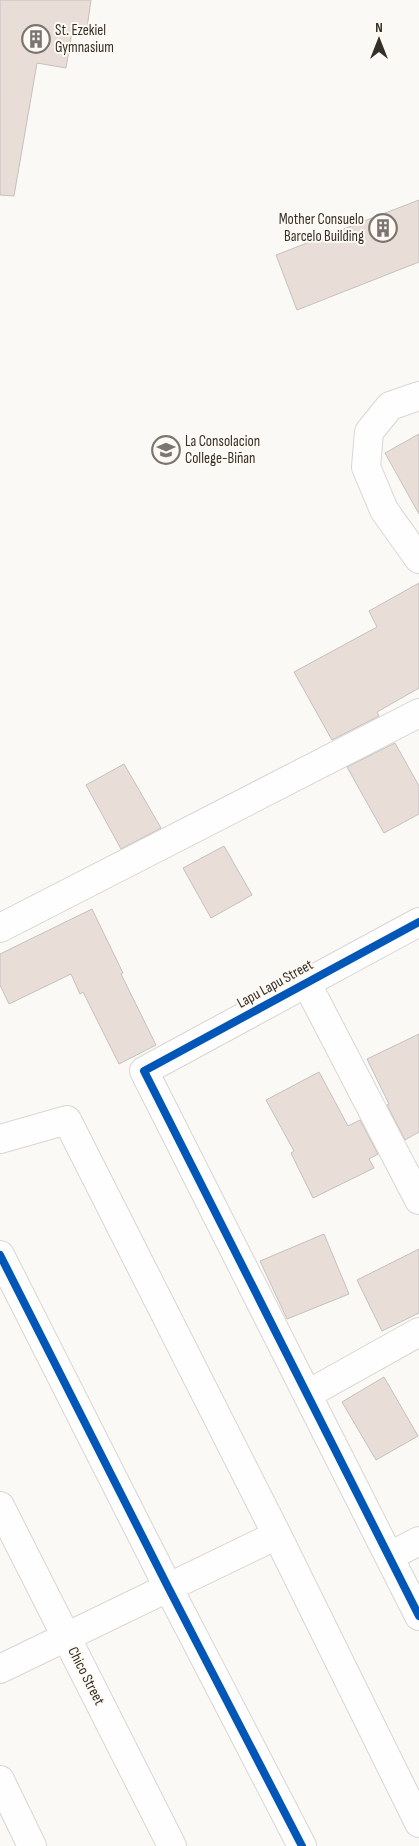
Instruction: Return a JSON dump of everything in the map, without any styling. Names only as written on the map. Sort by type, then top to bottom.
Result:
[{"type":"street","points":[[419,396],[390,406],[369,432],[366,467],[384,510],[419,559]]},
{"type":"street","points":[[0,928],[419,713]]},
{"type":"street","name":"Lapu Lapu Street","points":[[308,1394],[144,1071],[419,922]]},
{"type":"street","points":[[306,982],[419,1200]]},
{"type":"street","points":[[0,1139],[67,1120],[418,1819]]},
{"type":"street","points":[[0,1254],[168,1587],[302,1846]]},
{"type":"street","points":[[419,1332],[308,1394],[419,1616]]},
{"type":"street","name":"Chico Street","points":[[0,1506],[172,1846]]},
{"type":"street","points":[[0,1669],[277,1535]]},
{"type":"street","points":[[390,1556],[419,1541]]},
{"type":"street","points":[[0,1780],[32,1846]]},
{"type":"building","points":[[0,0],[91,0],[87,28],[73,26],[66,68],[37,63],[14,196],[0,195]]},
{"type":"building","name":"Mother Consuelo Barcelo Building","points":[[419,200],[419,262],[297,310],[276,255]]},
{"type":"building","points":[[419,434],[419,514],[385,453]]},
{"type":"building","points":[[419,583],[419,688],[377,712],[379,716],[332,740],[294,672],[377,627],[369,611]]},
{"type":"building","points":[[395,743],[419,786],[419,814],[384,833],[347,767]]},
{"type":"building","points":[[124,764],[161,828],[121,849],[86,785]]},
{"type":"building","points":[[224,846],[252,895],[211,918],[183,868]]},
{"type":"building","points":[[92,909],[156,1045],[119,1064],[83,992],[80,994],[71,974],[9,1004],[0,985],[0,954]]},
{"type":"building","points":[[419,1034],[419,1132],[405,1140],[367,1059]]},
{"type":"building","points":[[319,1072],[348,1126],[360,1120],[378,1154],[369,1159],[374,1168],[313,1198],[291,1153],[294,1151],[266,1100]]},
{"type":"building","points":[[324,1234],[349,1294],[287,1319],[260,1261]]},
{"type":"building","points":[[419,1249],[419,1313],[382,1331],[357,1280]]},
{"type":"building","points":[[384,1377],[418,1436],[376,1460],[342,1402]]},
{"type":"cycle path","points":[[419,922],[144,1071],[419,1616]]},
{"type":"cycle path","points":[[0,1255],[302,1846]]},
{"type":"place","name":"St. Ezekiel Gymnasium","points":[[36,39]]},
{"type":"place","name":"Mother Consuelo Barcelo Building","points":[[383,228]]},
{"type":"place","name":"La Consolacion College-Biñan","points":[[166,450]]}]
